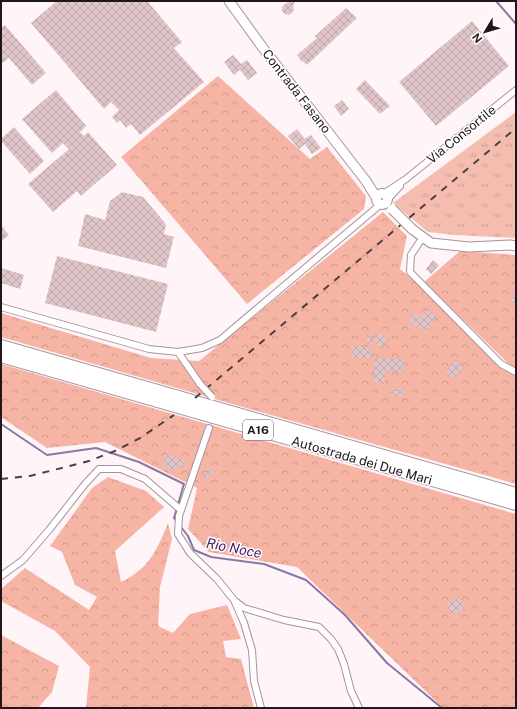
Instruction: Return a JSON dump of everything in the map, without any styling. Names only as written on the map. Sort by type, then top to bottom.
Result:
[{"type":"highway","name":"Autostrada dei Due Mari","points":[[1,346],[516,494]]},
{"type":"highway","name":"Autostrada dei Due Mari","points":[[1,356],[516,504]]},
{"type":"main road","name":"Contrada Fasano","points":[[229,1],[263,48],[383,201]]},
{"type":"main road","points":[[383,201],[412,229],[431,242],[469,247],[516,246]]},
{"type":"street","name":"Via Consortile","points":[[1,307],[149,349],[178,352],[202,348],[220,340],[363,220],[406,179],[516,90]]},
{"type":"street","points":[[423,237],[411,255],[410,272],[502,364],[516,372]]},
{"type":"street","points":[[178,352],[200,384],[212,397]]},
{"type":"street","points":[[209,428],[179,516],[178,534],[190,552],[217,579],[234,600],[244,608],[284,620],[319,627],[331,639],[338,649],[344,664],[351,691],[359,708]]},
{"type":"street","points":[[1,576],[24,560],[85,484],[99,469],[121,469],[145,480],[181,510]]},
{"type":"street","points":[[234,600],[244,623],[252,650],[254,681],[261,708]]},
{"type":"green space","points":[[218,76],[310,159],[327,147],[366,196],[364,209],[247,304],[121,157]]},
{"type":"green space","points":[[516,112],[516,238],[454,235],[428,232],[393,203]]},
{"type":"green space","points":[[383,212],[407,236],[400,269],[422,288],[499,367],[516,376],[516,484],[1,337],[1,313],[151,358],[199,361]]},
{"type":"green space","points":[[460,251],[516,255],[516,367],[510,365],[424,282]]},
{"type":"green space","points":[[1,364],[516,514],[516,708],[443,708],[297,567],[209,552],[188,529],[197,488],[105,442],[47,448],[1,417]]},
{"type":"green space","points":[[108,477],[146,491],[164,507],[115,551],[121,582],[139,571],[151,558],[168,523],[172,539],[160,587],[158,626],[173,633],[190,614],[227,605],[241,639],[223,641],[226,657],[241,659],[254,708],[86,708],[90,667],[55,631],[1,601],[1,589],[25,568],[89,610],[97,597],[75,585],[62,552],[50,546],[92,488]]},
{"type":"green space","points":[[1,635],[59,666],[52,692],[38,708],[1,708]]},
{"type":"building","points":[[57,1],[147,1],[182,42],[174,48],[204,82],[140,135],[131,124],[126,128],[120,120],[117,123],[112,117],[119,110],[111,102],[104,109],[31,23]]},
{"type":"building","points":[[293,1],[296,1],[293,5],[294,10],[289,15],[285,14],[282,11],[282,7],[286,3],[292,3]]},
{"type":"building","points":[[346,8],[357,18],[307,65],[303,61],[302,62],[297,55],[317,38],[315,36]]},
{"type":"building","points":[[472,21],[509,66],[436,126],[399,82]]},
{"type":"building","points":[[5,25],[46,73],[32,85],[9,58],[1,64],[1,28]]},
{"type":"building","points":[[233,55],[241,64],[247,60],[257,73],[248,80],[240,70],[234,75],[224,62]]},
{"type":"building","points":[[365,80],[390,106],[380,114],[356,89]]},
{"type":"building","points":[[56,90],[86,126],[80,132],[84,136],[88,132],[117,165],[81,196],[77,191],[53,212],[28,184],[69,149],[63,143],[52,153],[22,119]]},
{"type":"building","points":[[342,100],[349,109],[341,116],[334,106]]},
{"type":"building","points":[[14,127],[44,161],[30,174],[1,141],[1,139]]},
{"type":"building","points":[[297,129],[305,139],[311,135],[321,148],[312,154],[305,144],[299,149],[288,136]]},
{"type":"building","points":[[122,192],[143,197],[166,224],[164,234],[174,237],[166,268],[78,246],[85,214],[105,220],[110,201]]},
{"type":"building","points":[[1,225],[9,235],[1,242]]},
{"type":"building","points":[[57,256],[168,284],[156,332],[45,303]]},
{"type":"building","points":[[433,260],[439,265],[431,274],[426,269]]},
{"type":"building","points":[[1,268],[24,275],[20,289],[1,283]]},
{"type":"building","points":[[516,292],[516,305],[510,300]]},
{"type":"building","points":[[426,310],[436,316],[425,332],[409,321],[415,313],[421,318]]},
{"type":"building","points":[[378,332],[388,340],[381,348],[374,341],[376,338],[374,337]]},
{"type":"building","points":[[367,334],[374,342],[370,345],[364,336]]},
{"type":"building","points":[[353,346],[371,348],[371,359],[352,357]]},
{"type":"building","points":[[375,358],[404,359],[404,372],[385,371],[385,382],[374,382]]},
{"type":"building","points":[[456,360],[464,368],[453,379],[445,371]]},
{"type":"building","points":[[398,388],[404,389],[403,397],[390,395],[391,390],[398,391]]},
{"type":"building","points":[[167,454],[185,461],[182,468],[177,466],[175,471],[162,466]]},
{"type":"building","points":[[209,468],[213,474],[205,479],[203,476],[207,473],[205,470]]},
{"type":"building","points":[[459,597],[465,608],[452,615],[446,604]]},
{"type":"waterway","points":[[496,1],[516,24]]},
{"type":"waterway","name":"Rio Noce","points":[[1,424],[47,455],[96,448],[139,462],[184,484],[174,518],[177,522]]},
{"type":"waterway","name":"Rio Noce","points":[[181,527],[188,536],[194,550],[211,557],[264,564],[306,580],[345,615],[387,663],[442,708]]},
{"type":"railway","points":[[195,398],[516,128]]},
{"type":"railway","points":[[1,479],[30,476],[89,461],[115,451],[140,438],[174,415]]}]
